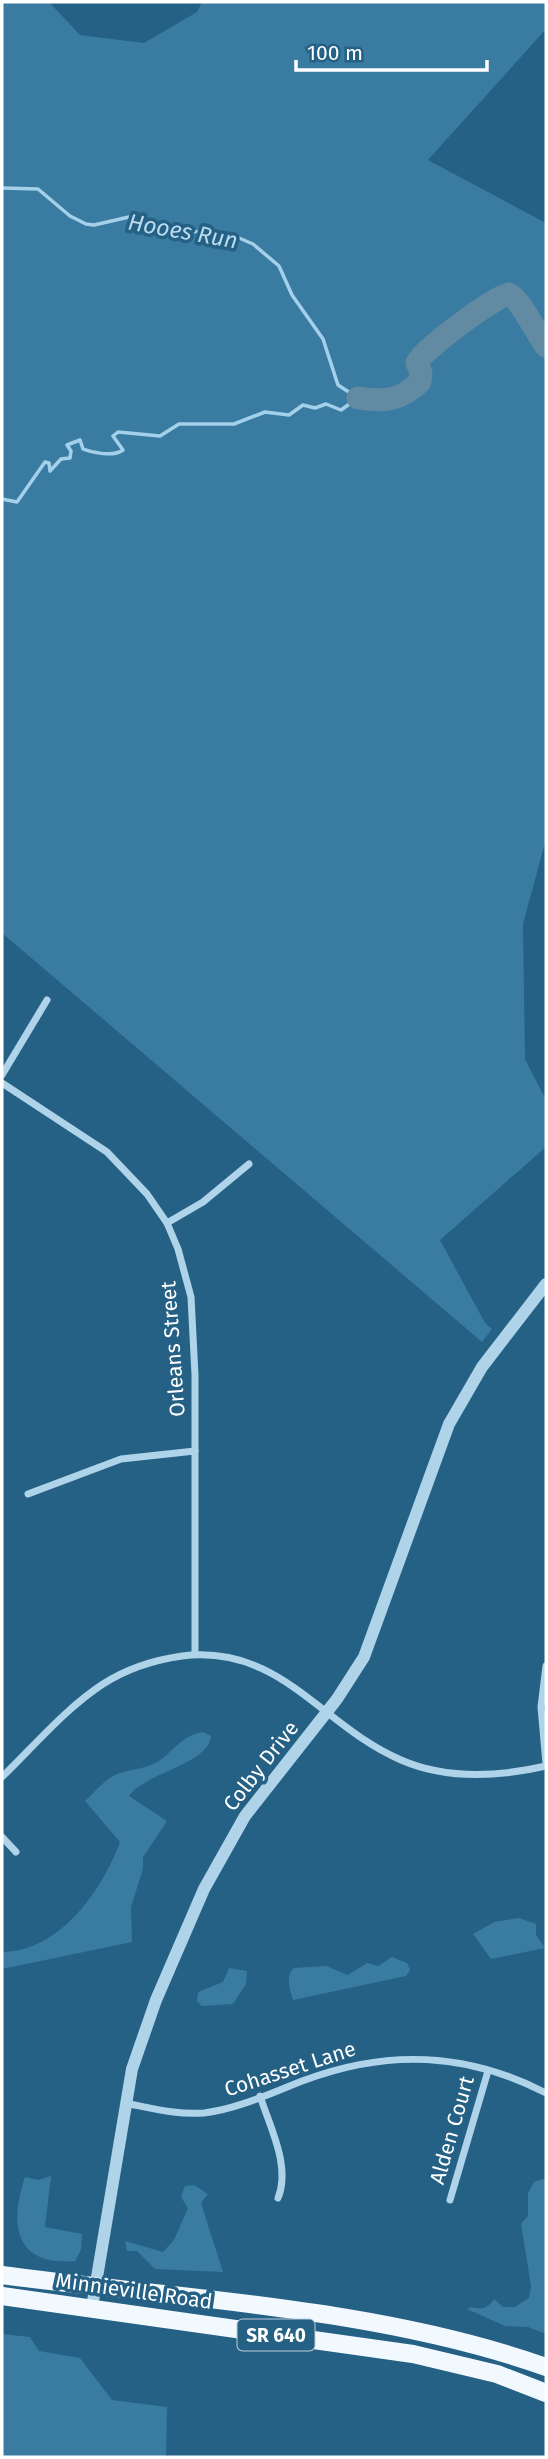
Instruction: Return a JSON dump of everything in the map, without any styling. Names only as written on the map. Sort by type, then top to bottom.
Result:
[{"type":"main road","name":"Minnieville Road","points":[[2,2275],[379,2324],[511,2355],[546,2367]]},
{"type":"main road","name":"Minnieville Road","points":[[2,2296],[432,2357],[498,2374],[546,2393]]},
{"type":"street","points":[[2,1075],[47,1000]]},
{"type":"street","name":"Orleans Street","points":[[2,1083],[107,1152],[147,1194],[167,1223],[178,1249],[191,1297],[195,1451],[195,1654]]},
{"type":"street","points":[[167,1223],[203,1202],[250,1164]]},
{"type":"street","name":"Colby Drive","points":[[92,2308],[124,2103],[156,2000],[224,1850],[262,1790],[327,1712],[355,1673],[373,1637],[434,1460],[458,1407],[482,1367],[546,1284]]},
{"type":"street","points":[[28,1494],[121,1459],[195,1451]]},
{"type":"street","points":[[2,1777],[103,1684],[140,1665],[195,1654],[221,1656],[261,1667],[290,1683],[386,1753],[430,1769],[456,1774],[496,1775],[546,1765],[541,1707],[546,1666]]},
{"type":"street","points":[[2,1837],[16,1852]]},
{"type":"street","name":"Cohasset Lane","points":[[124,2103],[197,2113],[218,2110],[321,2074],[383,2059],[424,2058],[488,2071],[546,2093]]},
{"type":"street","name":"Alden Court","points":[[450,2200],[488,2071]]},
{"type":"street","points":[[260,2096],[282,2166],[278,2198]]},
{"type":"shaded area","points":[[2,2],[49,2],[80,35],[144,43],[197,12],[202,2],[546,2],[546,29],[428,160],[546,223],[546,839],[523,924],[525,1059],[546,1100],[546,1147],[440,1240],[485,1323],[492,1329],[482,1342],[2,933]]},
{"type":"shaded area","points":[[203,1732],[211,1736],[207,1746],[199,1754],[137,1788],[129,1796],[167,1821],[143,1857],[143,1869],[131,1907],[132,1942],[2,1969],[2,1952],[23,1949],[42,1942],[76,1915],[102,1880],[112,1861],[120,1842],[85,1801],[111,1777],[152,1765],[189,1736]]},
{"type":"shaded area","points":[[519,1918],[536,1924],[536,1935],[545,1948],[491,1959],[473,1934],[494,1922]]},
{"type":"shaded area","points":[[392,1957],[407,1963],[410,1970],[406,1976],[293,2000],[289,1979],[294,1968],[326,1966],[348,1975],[367,1963],[378,1966]]},
{"type":"shaded area","points":[[229,1968],[247,1971],[246,1984],[233,2004],[202,2006],[197,2001],[198,1992],[223,1982]]},
{"type":"shaded area","points":[[51,2176],[45,2227],[82,2234],[81,2250],[75,2261],[55,2261],[40,2257],[29,2249],[18,2226],[20,2195],[25,2177],[38,2180]]},
{"type":"shaded area","points":[[546,2178],[546,2334],[528,2327],[505,2326],[467,2309],[484,2308],[494,2299],[503,2307],[515,2307],[529,2298],[531,2286],[521,2224],[528,2216],[528,2193],[534,2182]]},
{"type":"shaded area","points":[[194,2185],[208,2194],[201,2203],[223,2272],[155,2269],[137,2251],[127,2251],[125,2241],[163,2252],[174,2240],[188,2208],[181,2197],[185,2186]]},
{"type":"shaded area","points":[[2,2334],[30,2337],[39,2351],[80,2358],[112,2400],[167,2407],[166,2457],[2,2457]]},
{"type":"waterway","name":"Hooes Run","points":[[2,188],[38,189],[70,216],[86,224],[94,225],[129,217],[161,230],[207,232],[239,238],[253,244],[279,266],[292,295],[323,339],[338,385],[358,398]]},
{"type":"waterway","name":"Hooes Run","points":[[358,398],[391,399],[406,393],[420,382],[421,373],[417,363],[422,356],[444,336],[509,294],[514,297],[546,346]]},
{"type":"waterway","points":[[2,499],[17,502],[45,462],[49,463],[50,471],[61,459],[70,458],[71,451],[67,445],[80,440],[83,449],[109,454],[123,450],[113,436],[118,432],[160,436],[179,424],[234,424],[265,412],[289,415],[303,405],[315,408],[326,404],[341,410],[358,398]]}]
